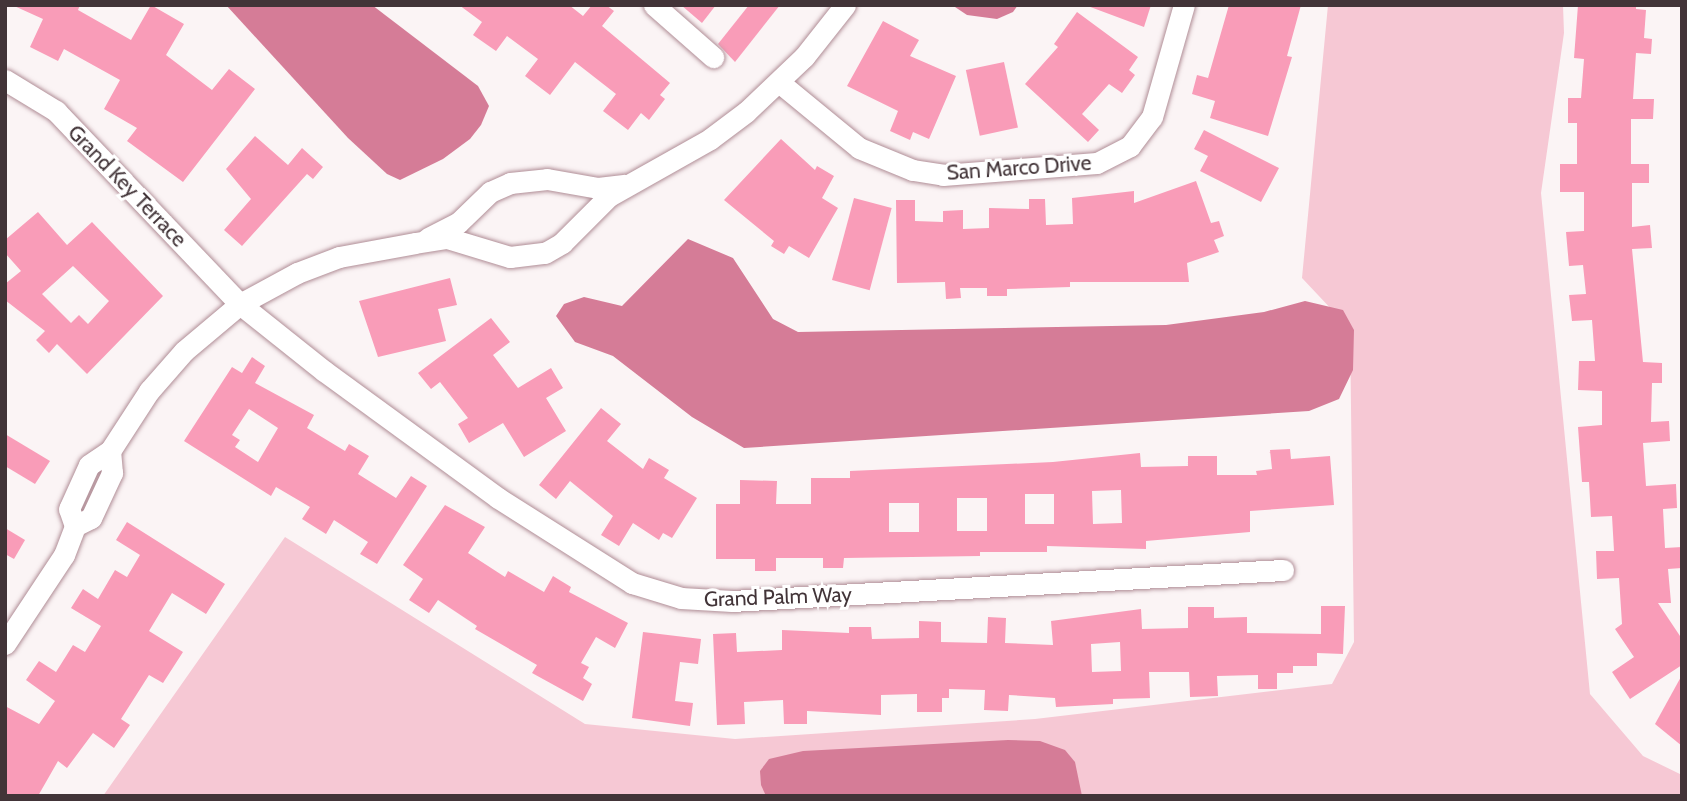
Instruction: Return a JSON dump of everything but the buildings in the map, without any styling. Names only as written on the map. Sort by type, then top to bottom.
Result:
[{"type":"street","points":[[654,5],[713,57]]},
{"type":"street","points":[[5,644],[64,555],[75,526],[91,518],[112,473],[110,451],[149,391],[184,351],[240,304],[297,273],[339,257],[415,243],[447,238],[510,257],[545,253],[562,243],[624,186],[710,139],[780,83],[845,5]]},
{"type":"street","name":"San Marco Drive","points":[[780,83],[859,148],[913,170],[943,175],[1097,163],[1130,146],[1152,117],[1184,5]]},
{"type":"street","name":"Grand Key Terrace","points":[[5,80],[56,111],[240,304]]},
{"type":"street","points":[[415,243],[444,232],[491,192],[510,183],[547,179],[598,188],[624,186]]},
{"type":"street","name":"Grand Palm Way","points":[[240,304],[410,436],[498,498],[609,571],[656,592],[732,601],[1283,570]]},
{"type":"shaded area","points":[[226,5],[372,5],[478,86],[489,106],[481,125],[470,139],[443,159],[400,180],[387,174],[348,138]]},
{"type":"shaded area","points":[[952,5],[1018,5],[1013,12],[997,19],[967,15]]},
{"type":"shaded area","points":[[1328,5],[1563,5],[1564,33],[1541,193],[1590,694],[1643,756],[1682,775],[1682,796],[103,796],[285,537],[585,724],[735,739],[1035,719],[1332,684],[1354,642],[1350,329],[1302,278]]},
{"type":"shaded area","points":[[688,239],[733,258],[773,319],[798,332],[1166,325],[1264,312],[1305,301],[1343,310],[1354,330],[1353,370],[1339,399],[1309,411],[744,448],[692,417],[613,356],[575,342],[556,316],[564,304],[584,297],[622,306]]},
{"type":"shaded area","points":[[1008,740],[1040,741],[1065,750],[1075,762],[1082,796],[766,796],[761,785],[760,771],[769,759],[803,751]]}]
